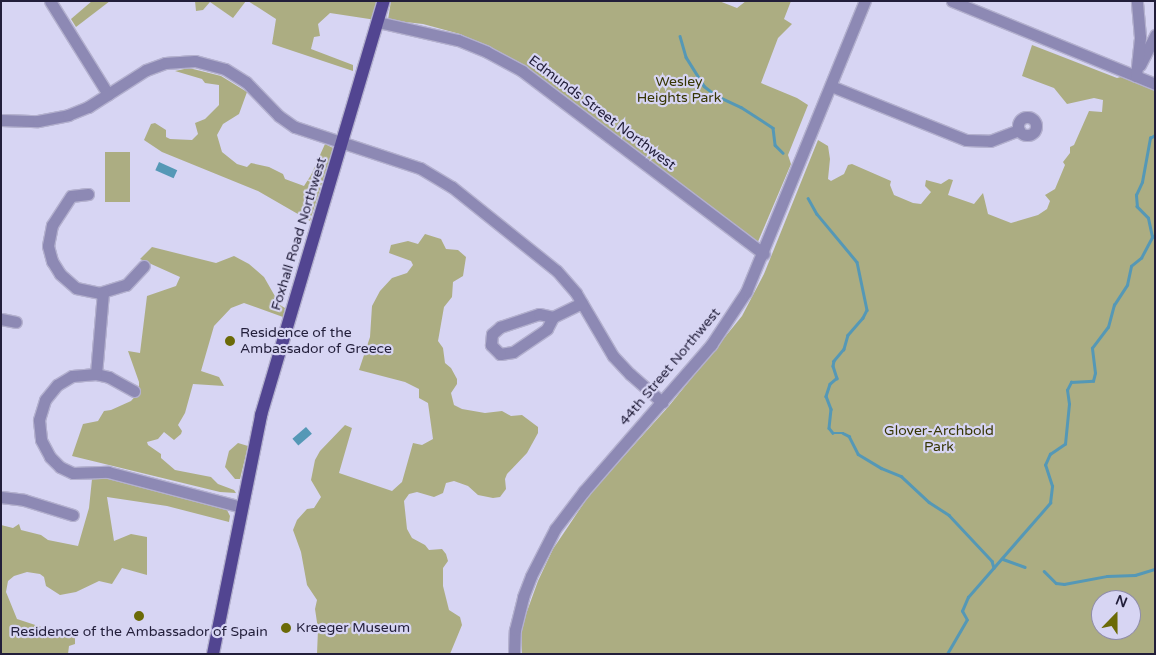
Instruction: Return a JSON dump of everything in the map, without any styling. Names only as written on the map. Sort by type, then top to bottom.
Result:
[{"type":"main road","name":"Foxhall Road Northwest","points":[[213,654],[241,507],[263,408],[384,1]]},
{"type":"street","points":[[50,1],[108,94]]},
{"type":"street","name":"44th Street Northwest","points":[[514,654],[515,630],[523,597],[548,538],[584,490],[662,402],[727,324],[749,288],[865,1]]},
{"type":"street","points":[[952,1],[1155,84]]},
{"type":"street","points":[[1136,76],[1140,37],[1137,1]]},
{"type":"street","name":"Edmunds Street Northwest","points":[[378,22],[458,40],[487,52],[522,71],[764,254]]},
{"type":"street","points":[[1136,76],[1155,35]]},
{"type":"street","points":[[1,120],[22,122],[50,120],[83,109],[146,70],[180,61],[204,62],[236,74],[279,116],[295,127],[420,168],[445,182],[548,262],[564,278],[582,303],[598,334],[613,356],[662,402]]},
{"type":"street","points":[[831,86],[966,140],[993,140],[1018,130]]},
{"type":"street","points":[[88,194],[74,195],[67,200],[53,222],[48,246],[54,264],[65,280],[84,291],[103,293],[126,285],[144,266]]},
{"type":"street","points":[[96,374],[103,293]]},
{"type":"street","points":[[553,317],[539,314],[500,326],[492,334],[491,345],[497,352],[510,354],[547,329],[553,317],[582,303]]},
{"type":"street","points":[[1,319],[16,322]]},
{"type":"street","points":[[134,391],[109,377],[96,374],[76,375],[64,380],[50,392],[43,405],[39,420],[40,437],[45,450],[56,464],[73,473],[108,472],[241,507]]},
{"type":"street","points":[[1,497],[24,500],[73,515]]},
{"type":"green space","points":[[92,1],[110,1],[76,27],[71,19]]},
{"type":"green space","points":[[195,1],[246,1],[233,18],[210,2],[203,10],[196,11]]},
{"type":"green space","points":[[248,1],[382,1],[376,20],[330,13],[318,24],[320,36],[314,37],[311,49],[353,65],[353,71],[272,44],[276,19]]},
{"type":"green space","name":"Wesley Heights Park","points":[[391,1],[719,1],[737,8],[746,1],[791,1],[784,19],[792,24],[778,38],[761,83],[797,98],[808,105],[788,155],[791,164],[757,244],[566,96],[515,61],[460,34],[423,24],[388,20]]},
{"type":"green space","name":"Glover-Archbold Park","points":[[1032,45],[1117,78],[1121,77],[1155,89],[1155,654],[522,654],[521,628],[538,581],[553,549],[590,494],[669,406],[742,316],[764,274],[818,140],[828,146],[830,159],[828,179],[831,181],[844,174],[848,165],[852,164],[891,181],[890,185],[894,195],[913,203],[921,204],[931,192],[925,186],[926,180],[941,184],[949,179],[953,180],[948,195],[974,204],[983,193],[988,214],[1011,223],[1038,215],[1047,209],[1050,201],[1045,195],[1055,189],[1065,165],[1063,162],[1070,153],[1070,147],[1074,145],[1089,111],[1102,112],[1103,100],[1094,98],[1067,104],[1054,88],[1022,76]]},
{"type":"green space","points":[[189,68],[221,76],[247,92],[239,114],[223,124],[217,135],[222,152],[237,164],[247,167],[251,163],[269,167],[283,174],[285,179],[304,186],[325,144],[333,148],[310,221],[258,191],[162,152],[144,140],[151,124],[155,123],[166,130],[166,137],[170,139],[192,140],[198,134],[195,123],[205,119],[219,105],[219,85],[205,83],[202,79],[175,71]]},
{"type":"green space","points":[[105,152],[130,152],[130,202],[105,202]]},
{"type":"green space","points":[[425,234],[441,239],[446,249],[458,250],[466,257],[463,276],[453,282],[452,297],[444,307],[438,341],[443,348],[445,363],[451,368],[457,379],[457,384],[451,393],[454,405],[462,409],[485,413],[502,411],[511,416],[522,415],[538,427],[538,433],[527,453],[507,474],[505,479],[506,489],[500,497],[493,498],[478,495],[468,486],[454,481],[446,483],[443,493],[434,497],[417,492],[409,494],[404,501],[407,529],[412,538],[425,545],[429,550],[442,549],[446,554],[448,561],[443,568],[443,586],[449,610],[460,617],[462,625],[450,654],[317,654],[318,629],[315,609],[317,600],[307,585],[301,552],[293,530],[297,520],[307,509],[314,508],[321,497],[311,480],[315,460],[320,451],[345,425],[352,428],[339,473],[392,491],[402,482],[413,443],[422,445],[433,439],[428,403],[419,398],[419,389],[405,382],[359,370],[370,337],[372,306],[380,291],[392,278],[407,273],[413,265],[411,261],[389,253],[391,245],[408,241],[418,244]]},
{"type":"green space","points":[[152,247],[216,263],[234,256],[249,264],[264,277],[280,305],[285,308],[283,317],[244,303],[231,308],[214,326],[201,371],[219,377],[224,386],[193,384],[185,413],[178,425],[182,431],[181,434],[174,440],[164,432],[158,439],[147,442],[175,470],[211,477],[218,484],[234,490],[236,493],[220,492],[72,456],[83,424],[98,421],[104,411],[131,401],[139,392],[139,382],[128,351],[140,353],[147,296],[176,286],[180,277],[140,259]]},
{"type":"green space","points":[[238,443],[248,446],[240,479],[235,479],[225,467],[229,451]]},
{"type":"green space","points":[[92,479],[110,479],[227,510],[230,516],[229,522],[167,506],[107,497],[114,541],[131,534],[147,537],[147,575],[122,568],[112,584],[99,581],[76,592],[60,595],[46,586],[44,577],[40,574],[27,572],[14,576],[8,581],[6,592],[17,619],[75,638],[75,644],[69,646],[68,654],[1,654],[1,525],[13,528],[19,524],[21,530],[41,535],[48,540],[78,546],[89,508]]},
{"type":"water","points":[[159,162],[177,170],[174,178],[155,170]]},
{"type":"water","points":[[306,427],[312,434],[298,446],[292,439]]},
{"type":"waterway","points":[[680,36],[686,57],[704,86],[717,96],[741,107],[773,128],[775,145],[783,153]]},
{"type":"waterway","points":[[1152,237],[1148,218],[1137,207],[1136,195],[1142,182],[1150,138],[1155,135]]},
{"type":"waterway","points":[[808,198],[817,214],[857,262],[867,310],[863,318],[848,335],[844,349],[834,361],[833,366],[837,378],[830,384],[826,396],[831,409],[829,428],[833,433],[843,433],[849,436],[858,454],[881,468],[901,476],[929,502],[949,515],[992,561],[994,568]]},
{"type":"waterway","points":[[947,654],[967,620],[962,611],[968,597],[1050,503],[1052,486],[1045,465],[1050,454],[1065,444],[1069,404],[1067,390],[1071,382],[1093,381],[1095,373],[1092,348],[1108,327],[1114,305],[1127,285],[1131,266],[1141,258],[1152,237],[1155,235]]},
{"type":"waterway","points":[[1003,559],[1025,567]]},
{"type":"waterway","points":[[1044,571],[1056,583],[1064,584],[1107,576],[1135,575],[1155,569]]},
{"type":"place","name":"Residence of the Ambassador of Greece","points":[[230,341]]},
{"type":"place","name":"Residence of the Ambassador of Spain","points":[[139,616]]},
{"type":"place","name":"Kreeger Museum","points":[[286,628]]}]
